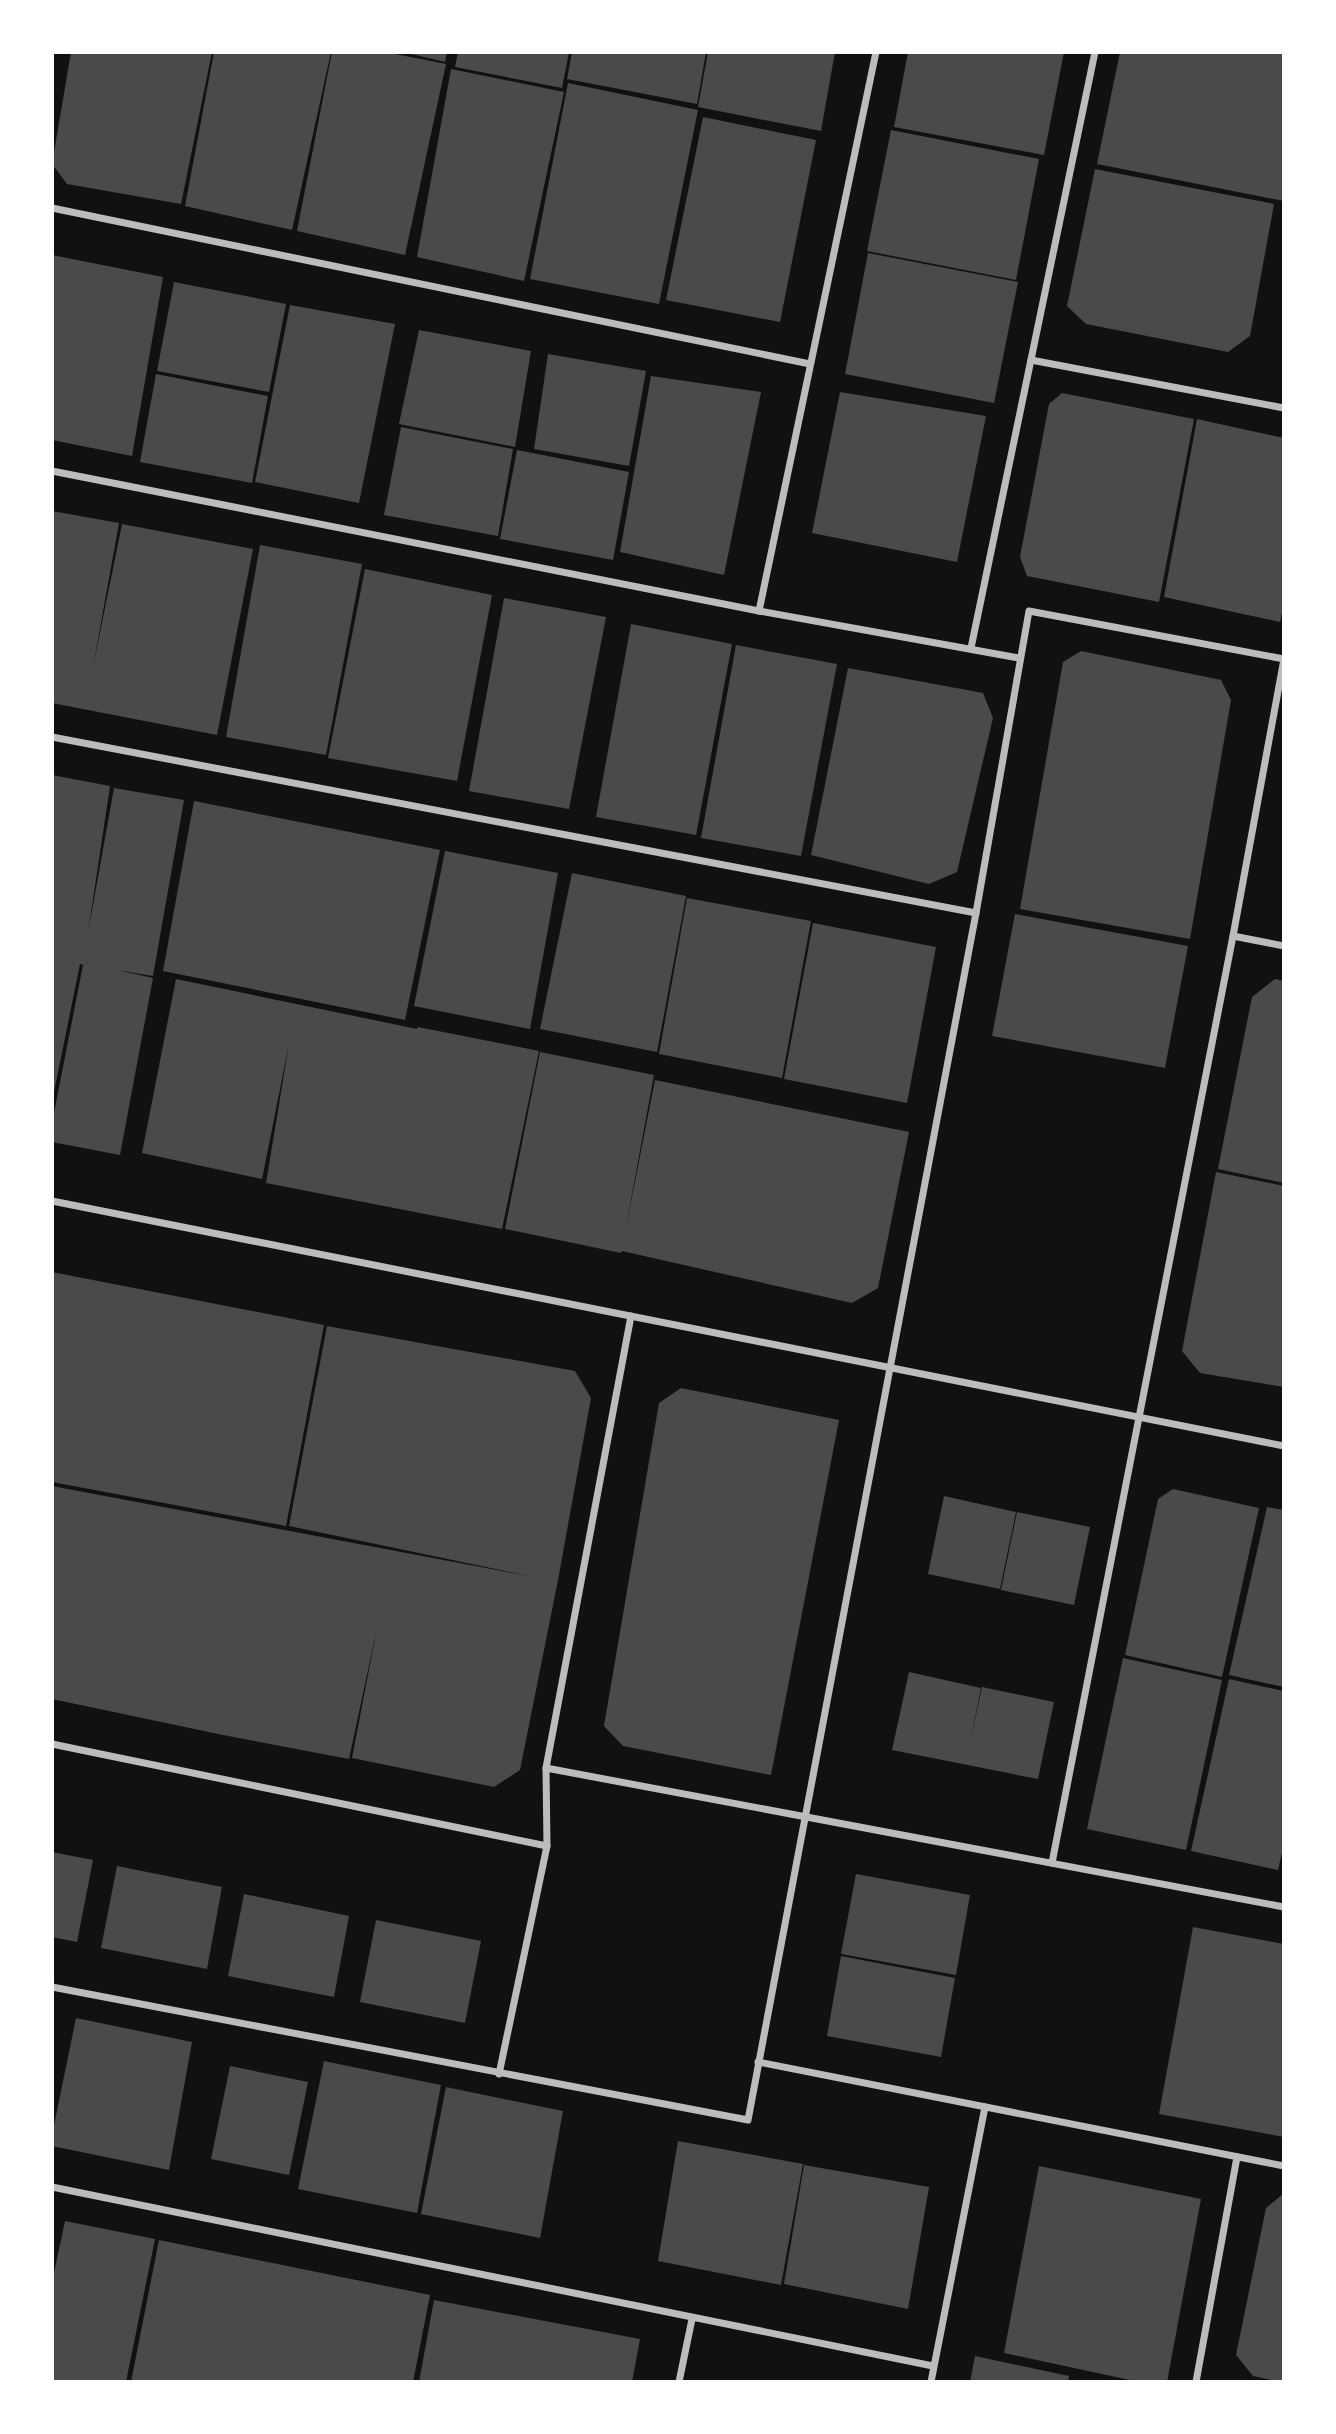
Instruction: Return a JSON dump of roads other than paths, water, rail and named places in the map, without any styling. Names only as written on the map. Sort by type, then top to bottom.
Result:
[{"type":"street","points":[[759,611],[876,52]]},
{"type":"street","points":[[971,648],[1095,52]]},
{"type":"street","points":[[52,208],[810,364]]},
{"type":"street","points":[[1031,360],[1283,408]]},
{"type":"street","points":[[52,471],[759,611],[1019,658]]},
{"type":"street","points":[[52,1987],[748,2120],[976,913],[1028,611],[1283,659],[1233,936],[1052,1863]]},
{"type":"street","points":[[52,737],[976,913]]},
{"type":"street","points":[[1233,936],[1283,946]]},
{"type":"street","points":[[52,1200],[1283,1446]]},
{"type":"street","points":[[499,2074],[547,1846],[547,1768],[631,1316]]},
{"type":"street","points":[[52,1744],[547,1846]]},
{"type":"street","points":[[547,1768],[1283,1907]]},
{"type":"street","points":[[758,2062],[1283,2166]]},
{"type":"street","points":[[930,2382],[985,2107]]},
{"type":"street","points":[[1196,2382],[1237,2157]]},
{"type":"street","points":[[52,2187],[933,2366]]},
{"type":"street","points":[[679,2382],[692,2319]]}]
